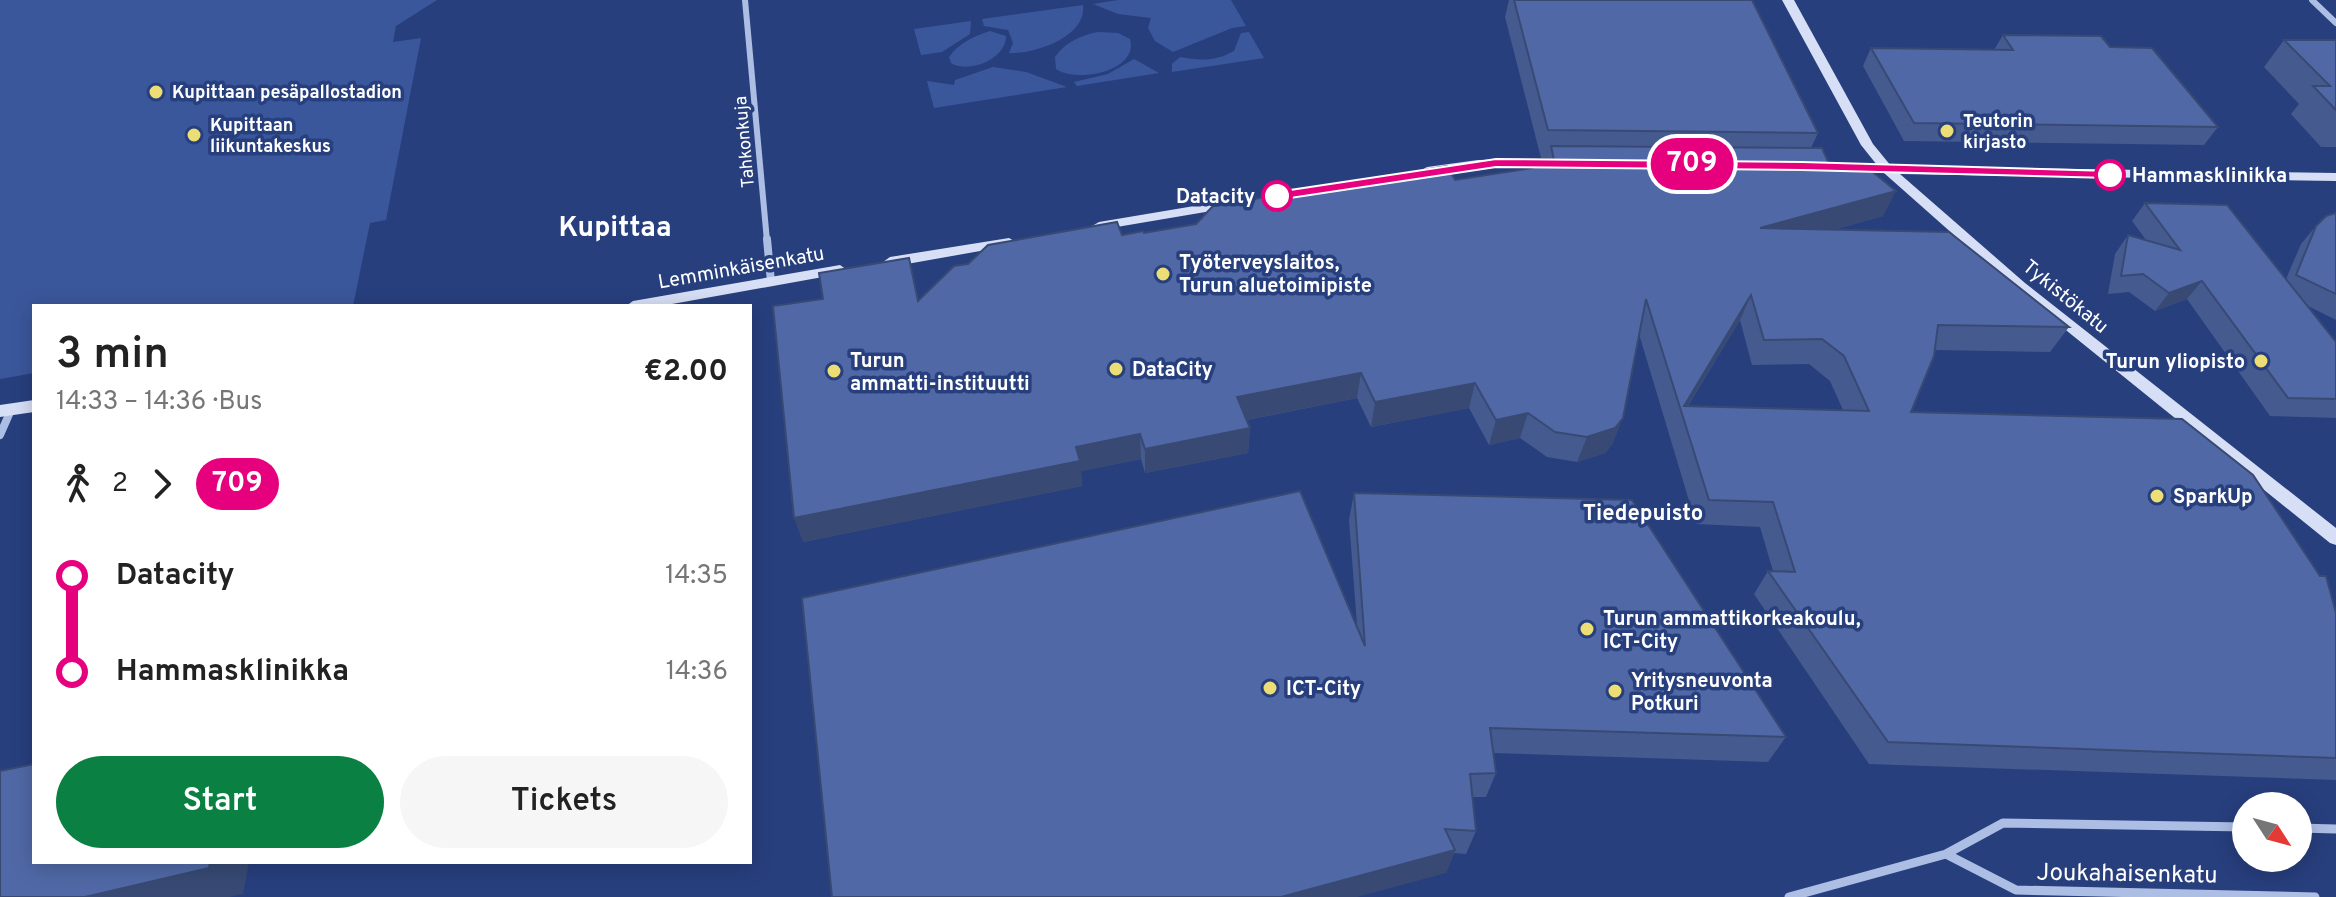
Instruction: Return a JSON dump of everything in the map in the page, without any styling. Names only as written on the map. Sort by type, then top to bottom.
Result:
[{"type":"street","name":"Tahkonkuja","points":[[745,0],[771,282]]},
{"type":"street","name":"Tykistökatu","points":[[1788,0],[1867,145],[1887,169],[2020,286],[2336,538]]},
{"type":"street","points":[[2312,0],[2336,23]]},
{"type":"street","points":[[1419,173],[1478,164],[1556,163]]},
{"type":"street","points":[[1835,167],[2336,177]]},
{"type":"street","points":[[1086,229],[1239,203]]},
{"type":"street","name":"Lemminkäisenkatu","points":[[644,304],[1025,239]]},
{"type":"street","points":[[0,435],[5,410],[32,406]]},
{"type":"street","points":[[1789,897],[1946,854],[2003,823],[2232,827]]},
{"type":"street","points":[[2312,828],[2336,829]]},
{"type":"street","name":"Joukahaisenkatu","points":[[1946,854],[2016,890],[2315,897]]},
{"type":"shaded area","name":"Kupittaan liikuntakeskus","points":[[0,0],[437,0],[396,26],[393,42],[421,38],[386,220],[370,223],[353,304],[32,304],[32,373],[0,379]]},
{"type":"shaded area","points":[[1118,0],[1231,0],[1246,26],[1232,28],[1173,52],[1155,41],[1148,28],[1151,18],[1118,14],[1093,4]]},
{"type":"shaded area","points":[[1083,5],[1077,26],[1068,35],[1044,47],[1020,53],[1009,53],[1013,43],[1008,30],[984,26],[982,19]]},
{"type":"shaded area","points":[[971,21],[970,34],[942,52],[921,55],[914,29]]},
{"type":"shaded area","points":[[990,31],[1006,36],[1000,51],[993,58],[967,67],[951,63],[949,57],[957,48]]},
{"type":"shaded area","points":[[1098,32],[1118,33],[1130,39],[1130,50],[1125,59],[1117,66],[1092,74],[1079,75],[1056,69],[1055,57],[1064,47]]},
{"type":"shaded area","points":[[1249,32],[1264,58],[1172,72],[1172,64],[1180,57],[1208,59],[1234,51],[1241,33]]},
{"type":"shaded area","points":[[1134,59],[1159,73],[1077,86],[1074,82],[1108,74]]},
{"type":"shaded area","points":[[993,67],[1026,72],[1067,87],[934,108],[927,81],[954,85],[955,80]]},
{"type":"building","points":[[1514,0],[1752,0],[1818,133],[1548,130]]},
{"type":"building","points":[[2003,35],[2101,36],[2110,47],[2152,48],[2218,127],[1914,123],[1871,48],[2013,50]]},
{"type":"building","points":[[2284,40],[2336,40],[2336,110],[2313,86],[2330,86]]},
{"type":"building","points":[[1551,146],[1822,148],[1829,164],[1863,164],[1896,191],[1760,228],[1949,232],[2069,327],[1938,325],[1934,356],[1911,412],[2182,419],[2253,475],[2320,576],[2326,576],[2336,613],[2336,758],[1888,742],[1768,571],[1795,572],[1773,502],[1709,500],[1646,299],[1623,418],[1615,428],[1587,437],[1555,432],[1528,413],[1496,420],[1475,383],[1375,402],[1361,373],[1237,397],[1250,428],[1145,449],[1140,434],[1076,447],[1080,461],[794,518],[773,306],[823,299],[819,273],[909,258],[918,301],[954,266],[968,264],[988,245],[1117,222],[1122,235],[1144,233],[1196,224],[1213,206],[1447,166],[1455,180],[1532,168],[1529,159],[1554,160]],"holes":[[[1751,295],[1764,340],[1822,339],[1844,356],[1869,411],[1684,406]]]},
{"type":"building","points":[[2145,203],[2227,205],[2336,342],[2336,399],[2288,398],[2202,281],[2169,293],[2143,274],[2121,276],[2128,235],[2180,250]]},
{"type":"building","points":[[2336,213],[2336,294],[2296,275],[2316,226],[2326,216]]},
{"type":"building","name":"ICT-City","points":[[1300,491],[1365,646],[1354,493],[1632,500],[1786,737],[1490,728],[1496,773],[1470,774],[1476,831],[1445,829],[1455,850],[1281,897],[832,897],[802,598]]},
{"type":"building","points":[[32,764],[32,864],[210,864],[209,868],[85,897],[0,897],[0,771]]},
{"type":"bus line","name":"709","points":[[1277,196],[1465,165],[1496,163],[1802,166],[2110,175]]},
{"type":"place","name":"Kupittaan pesäpallostadion","points":[[156,92]]},
{"type":"place","name":"Teutorin kirjasto","points":[[1947,131]]},
{"type":"place","name":"Kupittaan liikuntakeskus","points":[[194,135]]},
{"type":"place","name":"Hammasklinikka","points":[[2110,175]]},
{"type":"place","name":"Datacity","points":[[1277,196]]},
{"type":"place","name":"Työterveyslaitos, Turun aluetoimipiste","points":[[1163,274]]},
{"type":"place","name":"Turun yliopisto","points":[[2261,361]]},
{"type":"place","name":"DataCity","points":[[1116,369]]},
{"type":"place","name":"Turun ammatti-instituutti","points":[[834,371]]},
{"type":"place","name":"SparkUp","points":[[2157,496]]},
{"type":"place","name":"Turun ammattikorkeakoulu, ICT-City","points":[[1587,629]]},
{"type":"place","name":"ICT-City","points":[[1270,688]]},
{"type":"place","name":"Yritysneuvonta Potkuri","points":[[1615,691]]},
{"type":"district","name":"Kupittaa","points":[[615,226]]},
{"type":"district","name":"Tiedepuisto","points":[[1643,512]]}]
